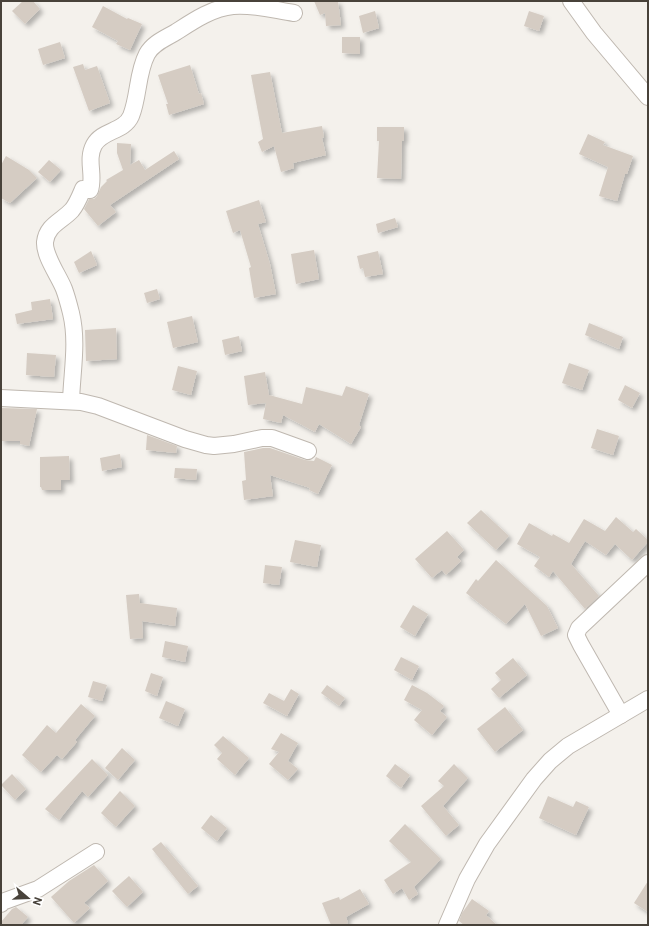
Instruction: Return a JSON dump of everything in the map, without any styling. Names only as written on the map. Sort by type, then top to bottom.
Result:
[{"type":"street","points":[[571,1],[594,33],[648,97]]},
{"type":"street","points":[[71,401],[75,343],[72,321],[65,291],[47,254],[45,242],[48,231],[71,211],[83,189],[90,190],[92,177],[90,164],[93,148],[101,136],[119,128],[127,122],[132,111],[139,79],[147,53],[156,43],[205,14],[233,3],[294,12]]},
{"type":"street","points":[[1,398],[81,402],[98,406],[185,439],[206,445],[214,446],[234,444],[262,438],[272,438],[308,451]]},
{"type":"street","points":[[621,715],[576,634],[579,628],[648,563]]},
{"type":"street","points":[[447,925],[467,879],[484,850],[534,779],[550,761],[568,746],[648,699]]},
{"type":"street","points":[[1,904],[2,902],[38,889],[96,852]]},
{"type":"building","points":[[23,1],[33,1],[40,9],[25,24],[12,11]]},
{"type":"building","points":[[314,1],[338,1],[341,25],[326,26],[325,13],[320,15]]},
{"type":"building","points":[[103,6],[127,19],[128,18],[142,24],[130,50],[116,44],[118,41],[92,27]]},
{"type":"building","points":[[375,11],[379,28],[363,33],[359,16]]},
{"type":"building","points":[[529,11],[544,16],[539,31],[524,26]]},
{"type":"building","points":[[342,37],[360,37],[360,54],[342,53]]},
{"type":"building","points":[[60,42],[65,58],[43,65],[38,49]]},
{"type":"building","points":[[83,64],[85,70],[97,66],[110,103],[89,111],[73,67]]},
{"type":"building","points":[[190,65],[199,94],[201,93],[204,104],[169,115],[166,104],[168,104],[158,75]]},
{"type":"building","points":[[270,72],[282,133],[322,126],[324,137],[322,138],[326,155],[293,163],[294,168],[281,172],[274,146],[262,152],[258,142],[263,139],[251,75]]},
{"type":"building","points":[[377,127],[404,127],[401,179],[377,178],[379,141],[377,141]]},
{"type":"building","points":[[588,134],[605,142],[603,145],[633,156],[627,174],[625,174],[617,201],[599,196],[608,167],[579,154]]},
{"type":"building","points":[[117,143],[131,144],[130,165],[139,160],[145,170],[174,151],[179,159],[110,205],[116,212],[98,226],[84,209],[89,199],[94,199],[97,196],[101,187],[107,181],[106,180],[123,170],[117,153]]},
{"type":"building","points":[[6,156],[29,170],[37,178],[10,203],[1,198],[1,165]]},
{"type":"building","points":[[49,160],[61,170],[50,182],[38,172]]},
{"type":"building","points":[[259,200],[266,222],[258,224],[270,264],[276,294],[254,298],[249,268],[251,267],[240,230],[233,233],[226,211]]},
{"type":"building","points":[[395,218],[398,227],[378,233],[376,224]]},
{"type":"building","points":[[314,250],[319,279],[296,284],[291,254]]},
{"type":"building","points":[[91,251],[97,265],[79,273],[74,262]]},
{"type":"building","points":[[378,251],[383,274],[365,277],[363,268],[360,269],[357,256]]},
{"type":"building","points":[[157,289],[160,299],[147,303],[144,293]]},
{"type":"building","points":[[50,299],[53,319],[17,324],[15,314],[32,310],[31,302]]},
{"type":"building","points":[[192,316],[198,342],[173,348],[167,322]]},
{"type":"building","points":[[589,323],[623,337],[619,349],[585,335]]},
{"type":"building","points":[[116,328],[117,359],[86,361],[85,330]]},
{"type":"building","points":[[239,336],[242,351],[225,355],[222,340]]},
{"type":"building","points":[[27,353],[56,355],[54,377],[26,375]]},
{"type":"building","points":[[569,363],[589,370],[582,390],[562,383]]},
{"type":"building","points":[[178,366],[197,371],[191,395],[172,390]]},
{"type":"building","points":[[265,372],[269,395],[302,404],[306,387],[342,396],[346,386],[369,394],[359,425],[361,427],[351,444],[319,424],[315,432],[283,415],[281,423],[263,419],[266,403],[248,405],[244,376]]},
{"type":"building","points":[[625,385],[640,393],[632,408],[618,400]]},
{"type":"building","points":[[1,408],[37,409],[29,446],[20,444],[20,441],[1,441]]},
{"type":"building","points":[[597,429],[619,436],[613,455],[591,448]]},
{"type":"building","points":[[147,435],[177,446],[176,453],[146,450]]},
{"type":"building","points":[[270,448],[305,460],[314,461],[316,457],[332,465],[318,494],[309,490],[310,488],[270,475],[273,496],[244,500],[242,481],[246,480],[244,452]]},
{"type":"building","points":[[120,454],[122,467],[102,471],[100,458]]},
{"type":"building","points":[[69,456],[70,480],[61,480],[61,490],[42,490],[40,487],[40,457]]},
{"type":"building","points":[[175,468],[197,469],[196,480],[174,478]]},
{"type":"building","points":[[481,510],[509,536],[496,550],[467,523]]},
{"type":"building","points":[[616,517],[633,532],[636,529],[648,540],[648,542],[632,560],[615,544],[606,555],[585,541],[571,564],[599,596],[585,609],[553,571],[549,577],[534,566],[540,557],[517,544],[529,523],[552,536],[553,534],[569,543],[584,519],[605,531]]},
{"type":"building","points":[[447,531],[464,550],[457,557],[461,561],[446,575],[442,570],[432,578],[415,559]]},
{"type":"building","points":[[295,540],[321,545],[317,567],[290,562]]},
{"type":"building","points":[[496,560],[547,606],[558,628],[541,636],[525,604],[506,624],[466,593],[476,579],[478,581]]},
{"type":"building","points":[[265,565],[282,567],[279,585],[263,583]]},
{"type":"building","points":[[139,594],[140,603],[177,608],[175,626],[142,621],[143,638],[130,639],[126,595]]},
{"type":"building","points":[[413,605],[428,614],[415,636],[400,627]]},
{"type":"building","points":[[165,641],[188,646],[185,662],[162,657]]},
{"type":"building","points":[[401,657],[419,666],[412,680],[394,670]]},
{"type":"building","points":[[513,658],[527,675],[499,698],[491,689],[501,680],[495,673]]},
{"type":"building","points":[[151,673],[163,677],[157,696],[145,691]]},
{"type":"building","points":[[93,681],[107,685],[102,701],[88,697]]},
{"type":"building","points":[[327,685],[345,698],[339,706],[321,693]]},
{"type":"building","points":[[412,685],[427,693],[444,706],[440,711],[447,717],[432,735],[414,720],[422,710],[404,700]]},
{"type":"building","points":[[291,689],[299,694],[287,716],[263,703],[269,693],[284,701]]},
{"type":"building","points":[[166,701],[185,709],[178,726],[159,718]]},
{"type":"building","points":[[81,704],[95,716],[75,740],[77,742],[62,759],[57,755],[41,772],[22,755],[47,725],[56,733]]},
{"type":"building","points":[[505,707],[523,730],[495,752],[477,729]]},
{"type":"building","points":[[281,733],[298,743],[288,761],[298,769],[288,780],[269,764],[279,752],[271,749]]},
{"type":"building","points":[[223,736],[249,758],[235,775],[217,759],[222,753],[214,745]]},
{"type":"building","points":[[122,748],[135,760],[118,780],[105,768]]},
{"type":"building","points":[[92,759],[108,775],[88,797],[82,791],[59,820],[45,809]]},
{"type":"building","points":[[395,764],[410,775],[401,788],[386,776]]},
{"type":"building","points":[[454,764],[468,778],[443,806],[459,825],[446,836],[421,806],[444,786],[438,781]]},
{"type":"building","points":[[12,774],[26,789],[15,800],[1,785]]},
{"type":"building","points":[[120,791],[135,806],[116,827],[101,813]]},
{"type":"building","points":[[548,796],[573,807],[576,801],[589,807],[576,835],[539,818]]},
{"type":"building","points":[[211,815],[227,828],[217,841],[201,828]]},
{"type":"building","points":[[405,824],[441,859],[414,887],[418,894],[409,900],[402,888],[393,894],[384,880],[411,862],[389,841]]},
{"type":"building","points":[[161,842],[198,886],[188,894],[152,849]]},
{"type":"building","points":[[94,865],[108,881],[84,903],[90,908],[74,923],[51,897],[69,881]]},
{"type":"building","points":[[129,876],[143,892],[127,907],[112,891]]},
{"type":"building","points":[[648,881],[648,912],[634,903]]},
{"type":"building","points":[[360,889],[369,904],[346,917],[348,923],[343,925],[331,925],[322,903],[339,897],[340,900]]},
{"type":"building","points":[[472,899],[489,911],[486,915],[497,925],[464,925],[459,921],[462,913]]},
{"type":"building","points":[[16,907],[28,917],[21,925],[1,925],[1,922],[12,909]]}]
